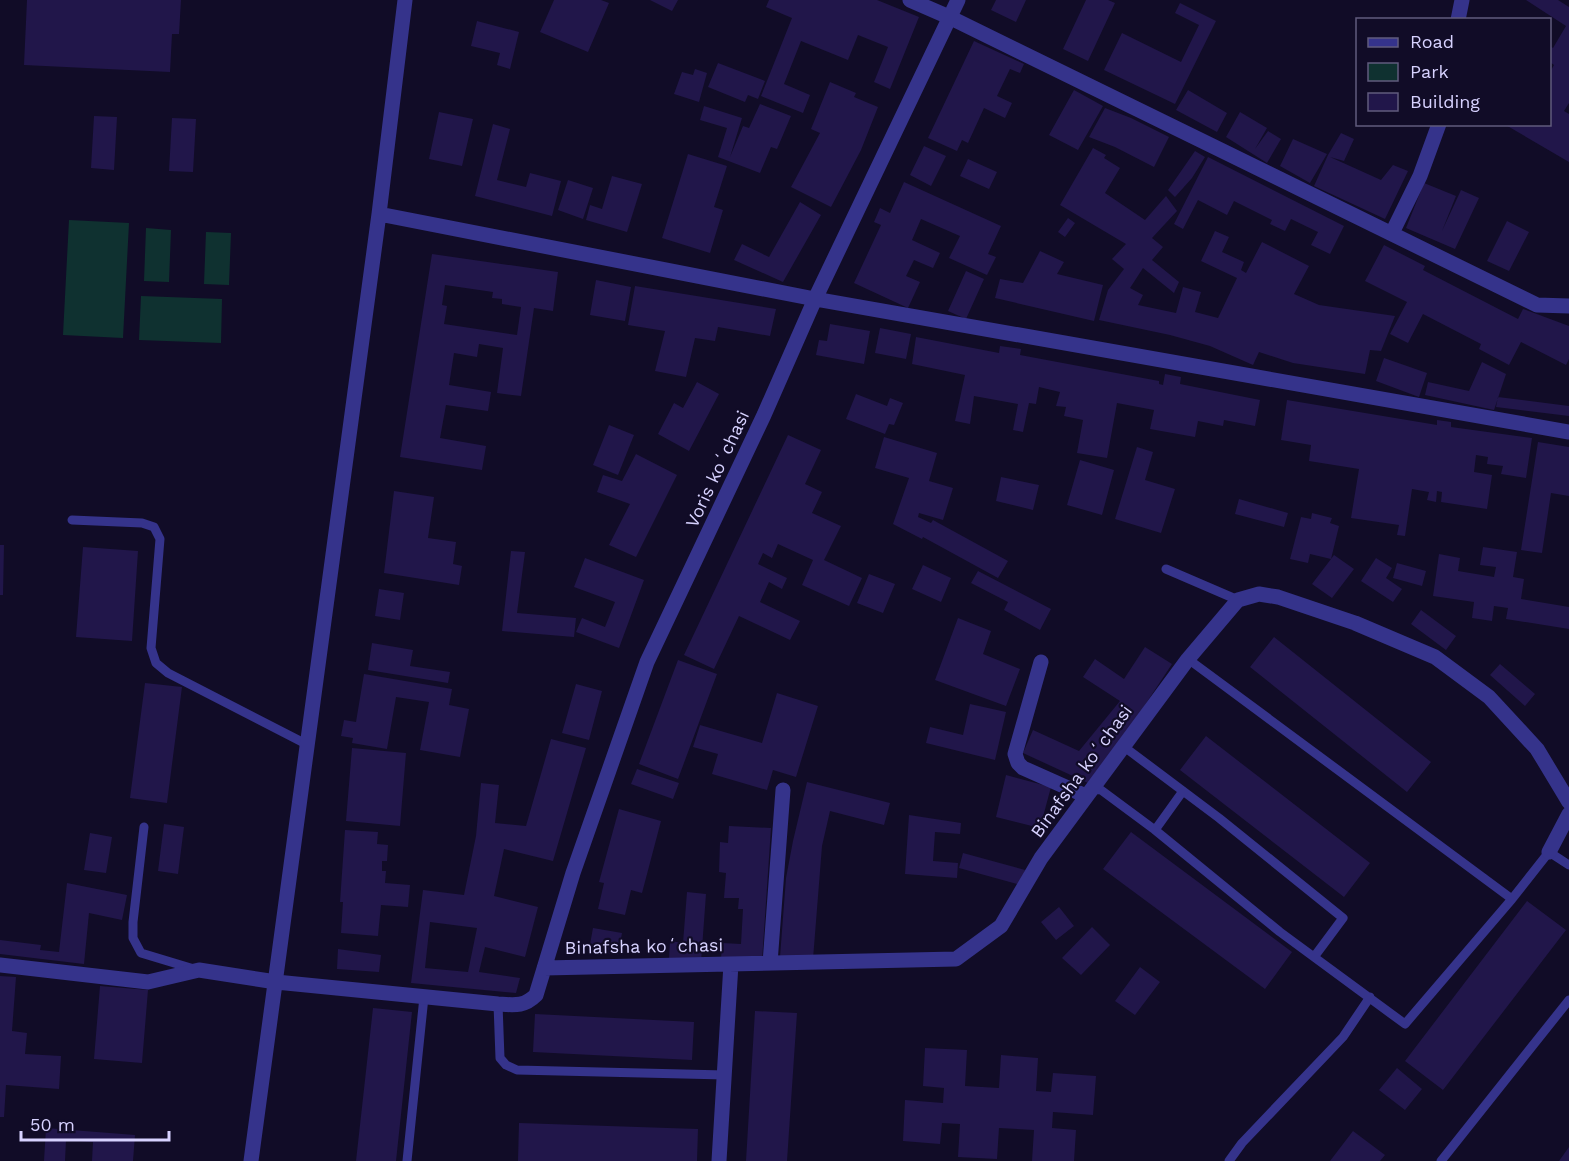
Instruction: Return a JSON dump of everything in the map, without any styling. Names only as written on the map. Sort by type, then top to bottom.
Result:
[{"type":"street","points":[[251,1161],[379,214],[405,0]]},
{"type":"street","points":[[910,0],[1537,305],[1569,306]]},
{"type":"street","name":"Voris koʻchasi","points":[[498,1004],[522,1005],[530,1002],[536,995],[573,873],[647,662],[764,415],[815,300],[958,0]]},
{"type":"street","points":[[1458,18],[1462,0]]},
{"type":"street","points":[[1392,233],[1420,176],[1438,126]]},
{"type":"street","points":[[379,214],[815,300],[1569,432]]},
{"type":"street","points":[[1238,600],[1258,594],[1278,597],[1355,623],[1435,657],[1490,697],[1537,749],[1569,802]]},
{"type":"street","name":"Binafsha koʻchasi","points":[[544,968],[956,959],[1001,926],[1041,858],[1188,659],[1238,600]]},
{"type":"street","points":[[1041,662],[1015,754],[1018,763],[1023,768],[1089,793]]},
{"type":"street","points":[[770,963],[783,790]]},
{"type":"street","points":[[1549,852],[1569,814]]},
{"type":"street","points":[[719,1161],[731,964]]},
{"type":"street","points":[[0,965],[148,982],[199,970],[276,982],[498,1004]]},
{"type":"lane","points":[[72,520],[142,523],[154,527],[160,539],[151,648],[156,663],[168,673],[308,745]]},
{"type":"lane","points":[[1166,569],[1238,600]]},
{"type":"lane","points":[[1188,659],[1512,899]]},
{"type":"lane","points":[[1123,747],[1219,818],[1343,918],[1314,957]]},
{"type":"lane","points":[[1089,793],[1101,790],[1155,830],[1280,932],[1405,1024],[1512,899],[1549,852],[1569,865]]},
{"type":"lane","points":[[1155,830],[1183,791]]},
{"type":"lane","points":[[144,827],[133,938],[141,953],[199,970]]},
{"type":"lane","points":[[407,1161],[424,997]]},
{"type":"lane","points":[[1229,1161],[1242,1143],[1343,1037],[1370,997]]},
{"type":"lane","points":[[1441,1161],[1569,1000]]},
{"type":"lane","points":[[498,1004],[500,1058],[506,1065],[517,1070],[724,1075]]},
{"type":"green space","points":[[69,220],[129,223],[123,338],[63,335]]},
{"type":"green space","points":[[146,228],[171,230],[169,282],[144,281]]},
{"type":"green space","points":[[206,232],[231,233],[229,285],[204,284]]},
{"type":"green space","points":[[141,296],[222,299],[221,343],[139,340]]},
{"type":"building","points":[[27,0],[181,0],[179,34],[172,34],[170,72],[24,65]]},
{"type":"building","points":[[554,0],[601,0],[609,3],[588,52],[540,32]]},
{"type":"building","points":[[650,0],[678,0],[672,11]]},
{"type":"building","points":[[769,0],[877,0],[919,17],[890,89],[874,82],[888,47],[858,35],[848,60],[801,41],[784,84],[810,95],[803,113],[761,96],[792,18],[766,7]]},
{"type":"building","points":[[996,0],[1026,0],[1016,22],[991,10]]},
{"type":"building","points":[[1086,0],[1108,0],[1115,3],[1088,61],[1063,49]]},
{"type":"building","points":[[1526,0],[1558,0],[1569,7],[1569,103],[1564,111],[1569,114],[1569,162],[1507,126],[1551,126],[1551,70],[1554,65],[1551,63],[1551,47],[1553,48],[1566,26]]},
{"type":"building","points":[[1180,3],[1216,21],[1175,104],[1104,70],[1122,33],[1181,62],[1199,25],[1175,13]]},
{"type":"building","points":[[477,21],[519,32],[510,69],[497,65],[500,53],[471,46]]},
{"type":"building","points":[[974,41],[1024,64],[1020,73],[1010,69],[997,96],[1012,103],[1005,118],[984,108],[968,143],[962,140],[957,151],[928,138]]},
{"type":"building","points":[[718,63],[765,81],[758,99],[748,95],[745,102],[708,87]]},
{"type":"building","points":[[695,69],[707,73],[699,102],[674,94],[682,72],[693,75]]},
{"type":"building","points":[[830,82],[856,93],[854,97],[878,107],[861,150],[831,207],[791,187],[820,133],[811,129]]},
{"type":"building","points":[[1074,90],[1103,106],[1078,150],[1049,135]]},
{"type":"building","points":[[1188,90],[1227,113],[1217,132],[1176,110]]},
{"type":"building","points":[[760,104],[791,116],[777,149],[771,147],[760,173],[718,157],[727,128],[700,120],[704,106],[742,118],[730,157],[743,126],[749,128]]},
{"type":"building","points":[[1105,108],[1169,137],[1154,167],[1115,147],[1089,137]]},
{"type":"building","points":[[439,112],[473,119],[462,166],[429,159]]},
{"type":"building","points":[[1240,112],[1267,128],[1255,149],[1268,131],[1281,139],[1267,163],[1226,137]]},
{"type":"building","points":[[94,116],[117,117],[114,170],[91,168]]},
{"type":"building","points":[[172,118],[196,119],[193,172],[169,171]]},
{"type":"building","points":[[493,124],[510,129],[497,180],[526,187],[530,173],[561,181],[552,216],[475,196]]},
{"type":"building","points":[[1341,133],[1354,139],[1344,161],[1330,157],[1381,180],[1393,165],[1408,171],[1385,219],[1314,186]]},
{"type":"building","points":[[1293,139],[1327,154],[1310,183],[1280,166]]},
{"type":"building","points":[[924,146],[946,156],[931,186],[910,175]]},
{"type":"building","points":[[1093,148],[1106,155],[1104,158],[1120,168],[1105,193],[1145,220],[1166,196],[1177,211],[1152,238],[1163,247],[1152,260],[1179,282],[1174,293],[1143,268],[1130,288],[1143,295],[1138,305],[1176,313],[1183,287],[1201,292],[1195,312],[1218,318],[1237,278],[1201,261],[1215,231],[1229,237],[1222,252],[1244,262],[1241,270],[1246,273],[1262,242],[1309,266],[1294,294],[1319,305],[1395,316],[1381,351],[1370,350],[1365,374],[1293,363],[1259,352],[1253,365],[1210,346],[1099,320],[1108,290],[1124,269],[1112,259],[1126,244],[1060,205]]},
{"type":"building","points":[[1195,151],[1205,157],[1192,178],[1175,197],[1168,190]]},
{"type":"building","points":[[688,154],[727,166],[714,207],[723,210],[710,253],[662,238]]},
{"type":"building","points":[[1208,157],[1344,226],[1330,254],[1311,245],[1318,232],[1291,219],[1285,231],[1270,224],[1272,220],[1234,201],[1227,215],[1198,200],[1183,229],[1174,224]]},
{"type":"building","points":[[968,159],[997,172],[989,189],[960,176]]},
{"type":"building","points":[[612,176],[642,184],[627,232],[586,220],[590,205],[602,209]]},
{"type":"building","points":[[568,180],[593,188],[583,219],[558,210]]},
{"type":"building","points":[[904,182],[1001,226],[988,254],[996,257],[987,275],[949,258],[960,236],[921,219],[912,240],[940,253],[933,268],[914,260],[906,276],[920,282],[908,308],[854,283],[881,225],[874,222],[880,208],[890,213]]},
{"type":"building","points":[[1424,183],[1456,196],[1442,231],[1461,190],[1479,198],[1455,249],[1406,228]]},
{"type":"building","points":[[800,202],[821,215],[783,282],[734,260],[742,244],[769,257]]},
{"type":"building","points":[[1068,218],[1075,223],[1065,237],[1058,232]]},
{"type":"building","points":[[1507,221],[1529,232],[1509,271],[1487,261]]},
{"type":"building","points":[[1384,245],[1425,266],[1423,270],[1518,319],[1523,309],[1569,326],[1569,359],[1566,365],[1521,342],[1509,365],[1479,349],[1481,344],[1423,314],[1408,343],[1390,334],[1407,302],[1365,281]]},
{"type":"building","points":[[1040,251],[1064,262],[1057,274],[1103,285],[1094,321],[995,298],[1000,279],[1023,283]]},
{"type":"building","points":[[432,254],[558,272],[553,311],[534,308],[521,396],[497,393],[503,348],[479,344],[477,357],[454,353],[449,385],[491,392],[488,411],[446,405],[440,438],[486,446],[482,470],[400,457]],"holes":[[[445,285],[493,292],[492,298],[502,299],[502,304],[521,307],[517,335],[444,324],[447,306],[442,305]]]},
{"type":"building","points":[[966,271],[984,279],[966,319],[948,311]]},
{"type":"building","points":[[596,280],[631,287],[625,321],[590,315]]},
{"type":"building","points":[[635,286],[776,309],[770,336],[718,327],[715,341],[695,338],[686,377],[655,371],[665,331],[628,325]]},
{"type":"building","points":[[830,324],[870,331],[864,364],[816,355],[819,340],[827,341]]},
{"type":"building","points":[[880,328],[911,334],[906,359],[875,353]]},
{"type":"building","points":[[916,337],[999,353],[1000,346],[1021,349],[1020,355],[1159,381],[1159,384],[1163,385],[1165,374],[1181,377],[1180,384],[1260,400],[1255,426],[1224,420],[1223,426],[1198,421],[1195,437],[1150,429],[1154,410],[1117,403],[1107,458],[1077,453],[1083,420],[1064,416],[1066,407],[1056,406],[1060,392],[1039,387],[1036,404],[1029,403],[1023,432],[1013,430],[1018,404],[974,396],[970,424],[955,421],[965,375],[912,364]]},
{"type":"building","points":[[1384,358],[1427,373],[1419,397],[1376,381]]},
{"type":"building","points":[[1482,362],[1506,374],[1494,410],[1425,395],[1428,382],[1469,391]]},
{"type":"building","points":[[697,382],[719,394],[689,451],[658,434],[674,403],[683,408]]},
{"type":"building","points":[[856,394],[887,406],[890,398],[903,403],[894,425],[889,424],[885,434],[846,419]]},
{"type":"building","points":[[1498,397],[1569,406],[1569,416],[1496,407]]},
{"type":"building","points":[[1287,400],[1437,425],[1437,420],[1451,422],[1451,427],[1532,438],[1526,478],[1501,474],[1503,466],[1487,464],[1488,457],[1476,455],[1474,472],[1492,475],[1487,509],[1441,502],[1442,492],[1437,491],[1436,502],[1427,500],[1429,492],[1412,489],[1405,536],[1397,535],[1399,525],[1351,518],[1359,469],[1309,461],[1311,445],[1281,440]]},
{"type":"building","points":[[609,425],[634,435],[618,475],[593,465]]},
{"type":"building","points":[[788,435],[821,450],[805,484],[822,492],[812,513],[841,526],[824,560],[862,578],[849,606],[802,585],[813,560],[778,544],[772,558],[763,553],[758,564],[787,578],[782,589],[769,582],[760,602],[800,621],[790,640],[739,616],[714,669],[684,655]]},
{"type":"building","points":[[884,437],[937,453],[929,481],[953,488],[943,520],[919,513],[918,517],[931,523],[933,520],[1008,561],[998,578],[923,537],[922,539],[893,524],[909,478],[875,468]]},
{"type":"building","points":[[1538,442],[1569,447],[1569,496],[1551,493],[1542,553],[1521,550]]},
{"type":"building","points":[[1137,447],[1153,452],[1145,480],[1175,489],[1161,533],[1115,519]]},
{"type":"building","points":[[636,454],[677,475],[636,557],[609,545],[630,504],[597,492],[603,475],[622,481]]},
{"type":"building","points":[[1080,460],[1114,470],[1102,515],[1067,505]]},
{"type":"building","points":[[1001,477],[1039,485],[1033,510],[996,501]]},
{"type":"building","points":[[394,491],[434,497],[428,538],[456,542],[453,564],[462,566],[459,585],[384,573]]},
{"type":"building","points":[[1239,499],[1288,513],[1284,527],[1235,514]]},
{"type":"building","points":[[1312,513],[1332,518],[1330,523],[1339,526],[1331,559],[1310,554],[1308,563],[1290,559],[1301,517],[1311,519]]},
{"type":"building","points":[[0,545],[4,545],[3,595],[0,595]]},
{"type":"building","points":[[83,547],[138,551],[132,641],[76,637]]},
{"type":"building","points":[[1483,547],[1517,552],[1513,577],[1524,579],[1521,599],[1569,607],[1569,629],[1506,619],[1508,608],[1494,606],[1492,621],[1472,618],[1474,602],[1433,596],[1439,554],[1460,558],[1458,571],[1494,577],[1496,567],[1480,565]]},
{"type":"building","points":[[511,551],[525,552],[517,613],[576,618],[574,637],[502,631]]},
{"type":"building","points":[[1334,555],[1354,569],[1332,598],[1312,584]]},
{"type":"building","points":[[585,558],[644,580],[619,648],[576,632],[582,618],[605,627],[615,602],[574,587]]},
{"type":"building","points":[[1376,558],[1392,568],[1386,578],[1402,589],[1393,602],[1361,581]]},
{"type":"building","points":[[1397,563],[1426,571],[1422,586],[1393,578]]},
{"type":"building","points":[[923,565],[951,578],[941,602],[912,589]]},
{"type":"building","points":[[978,571],[1051,609],[1040,630],[1004,610],[1008,602],[971,583]]},
{"type":"building","points":[[869,574],[895,584],[883,613],[857,603]]},
{"type":"building","points":[[379,589],[404,593],[400,620],[375,616]]},
{"type":"building","points":[[1421,610],[1456,636],[1446,650],[1411,624]]},
{"type":"building","points":[[958,618],[991,631],[983,654],[1020,669],[1006,706],[935,680]]},
{"type":"building","points":[[1274,637],[1431,762],[1407,792],[1250,667]]},
{"type":"building","points":[[372,643],[413,650],[410,666],[450,672],[448,683],[368,670]]},
{"type":"building","points":[[1145,647],[1172,664],[1139,714],[1088,783],[1023,753],[1033,730],[1079,751],[1120,701],[1083,677],[1095,659],[1124,679]]},
{"type":"building","points":[[678,660],[717,674],[678,779],[639,764]]},
{"type":"building","points":[[1500,664],[1535,694],[1525,706],[1490,675]]},
{"type":"building","points":[[364,674],[452,689],[449,705],[469,709],[460,757],[420,750],[429,702],[396,697],[387,749],[352,743],[353,738],[341,736],[344,720],[356,722]]},
{"type":"building","points":[[145,683],[182,687],[167,803],[130,798]]},
{"type":"building","points":[[576,684],[602,691],[589,740],[562,733]]},
{"type":"building","points":[[777,693],[818,706],[796,777],[773,770],[767,790],[712,774],[718,754],[693,747],[700,725],[762,743]]},
{"type":"building","points":[[970,704],[1006,712],[995,760],[926,743],[930,727],[963,735]]},
{"type":"building","points":[[1206,736],[1370,863],[1344,897],[1180,770]]},
{"type":"building","points":[[551,739],[586,748],[553,861],[504,849],[494,896],[538,907],[525,957],[485,947],[479,972],[520,978],[516,993],[411,983],[423,890],[464,895],[476,836],[481,783],[499,785],[495,823],[526,826]],"holes":[[[430,922],[477,928],[468,972],[425,968]]]},
{"type":"building","points":[[352,748],[406,753],[400,826],[346,821]]},
{"type":"building","points":[[637,769],[679,783],[673,799],[631,784]]},
{"type":"building","points":[[1006,775],[1051,787],[1040,828],[996,817]]},
{"type":"building","points":[[807,782],[890,803],[884,825],[830,811],[822,846],[813,959],[780,957],[786,878]]},
{"type":"building","points":[[619,809],[661,821],[642,893],[631,890],[625,915],[598,909],[604,883],[599,882]]},
{"type":"building","points":[[909,815],[961,823],[960,834],[935,832],[933,861],[958,863],[957,878],[905,874]]},
{"type":"building","points":[[164,824],[184,827],[178,874],[158,871]]},
{"type":"building","points":[[729,826],[771,828],[762,961],[721,959],[722,943],[741,944],[743,909],[738,909],[739,898],[724,898],[726,873],[719,872],[720,842],[728,843]]},
{"type":"building","points":[[345,830],[378,832],[377,844],[388,845],[387,861],[382,861],[382,871],[386,871],[385,883],[410,885],[408,907],[381,905],[378,936],[341,933],[343,902],[340,902]]},
{"type":"building","points":[[1131,832],[1292,952],[1265,989],[1103,869]]},
{"type":"building","points":[[90,833],[112,837],[106,873],[84,870]]},
{"type":"building","points":[[963,853],[1025,870],[1021,885],[959,868]]},
{"type":"building","points":[[67,883],[127,895],[122,920],[89,913],[84,964],[0,954],[0,940],[41,945],[40,950],[59,952]]},
{"type":"building","points":[[687,892],[706,894],[701,962],[669,959],[670,941],[683,943]]},
{"type":"building","points":[[1527,901],[1566,930],[1443,1090],[1405,1061]]},
{"type":"building","points":[[1059,907],[1074,926],[1056,940],[1041,922]]},
{"type":"building","points":[[1092,927],[1110,945],[1081,975],[1062,958]]},
{"type":"building","points":[[593,928],[622,933],[618,955],[589,950]]},
{"type":"building","points":[[338,949],[381,955],[379,972],[337,969]]},
{"type":"building","points":[[1140,967],[1160,982],[1135,1015],[1115,1001]]},
{"type":"building","points":[[0,976],[16,977],[12,1031],[27,1033],[25,1054],[61,1056],[59,1089],[6,1085],[4,1117],[0,1117]]},
{"type":"building","points":[[100,986],[148,990],[142,1063],[94,1059]]},
{"type":"building","points":[[373,1008],[412,1012],[396,1161],[356,1161]]},
{"type":"building","points":[[755,1011],[797,1013],[787,1161],[746,1161]]},
{"type":"building","points":[[535,1014],[694,1022],[692,1060],[533,1052]]},
{"type":"building","points":[[925,1048],[967,1050],[965,1086],[999,1088],[1001,1055],[1038,1058],[1036,1091],[1051,1092],[1053,1073],[1096,1076],[1093,1115],[1053,1112],[1052,1128],[1076,1130],[1074,1161],[1032,1161],[1034,1130],[999,1128],[997,1159],[958,1157],[960,1124],[942,1123],[940,1144],[903,1141],[905,1100],[943,1103],[944,1088],[923,1086]]},
{"type":"building","points":[[1397,1068],[1422,1089],[1405,1110],[1379,1090]]},
{"type":"building","points":[[519,1123],[698,1129],[697,1161],[518,1161]]},
{"type":"building","points":[[46,1128],[135,1135],[133,1161],[92,1161],[93,1142],[66,1140],[65,1161],[44,1161]]},
{"type":"building","points":[[1353,1131],[1385,1155],[1380,1161],[1330,1161]]},
{"type":"building","points":[[1569,1147],[1569,1161],[1559,1161]]}]
